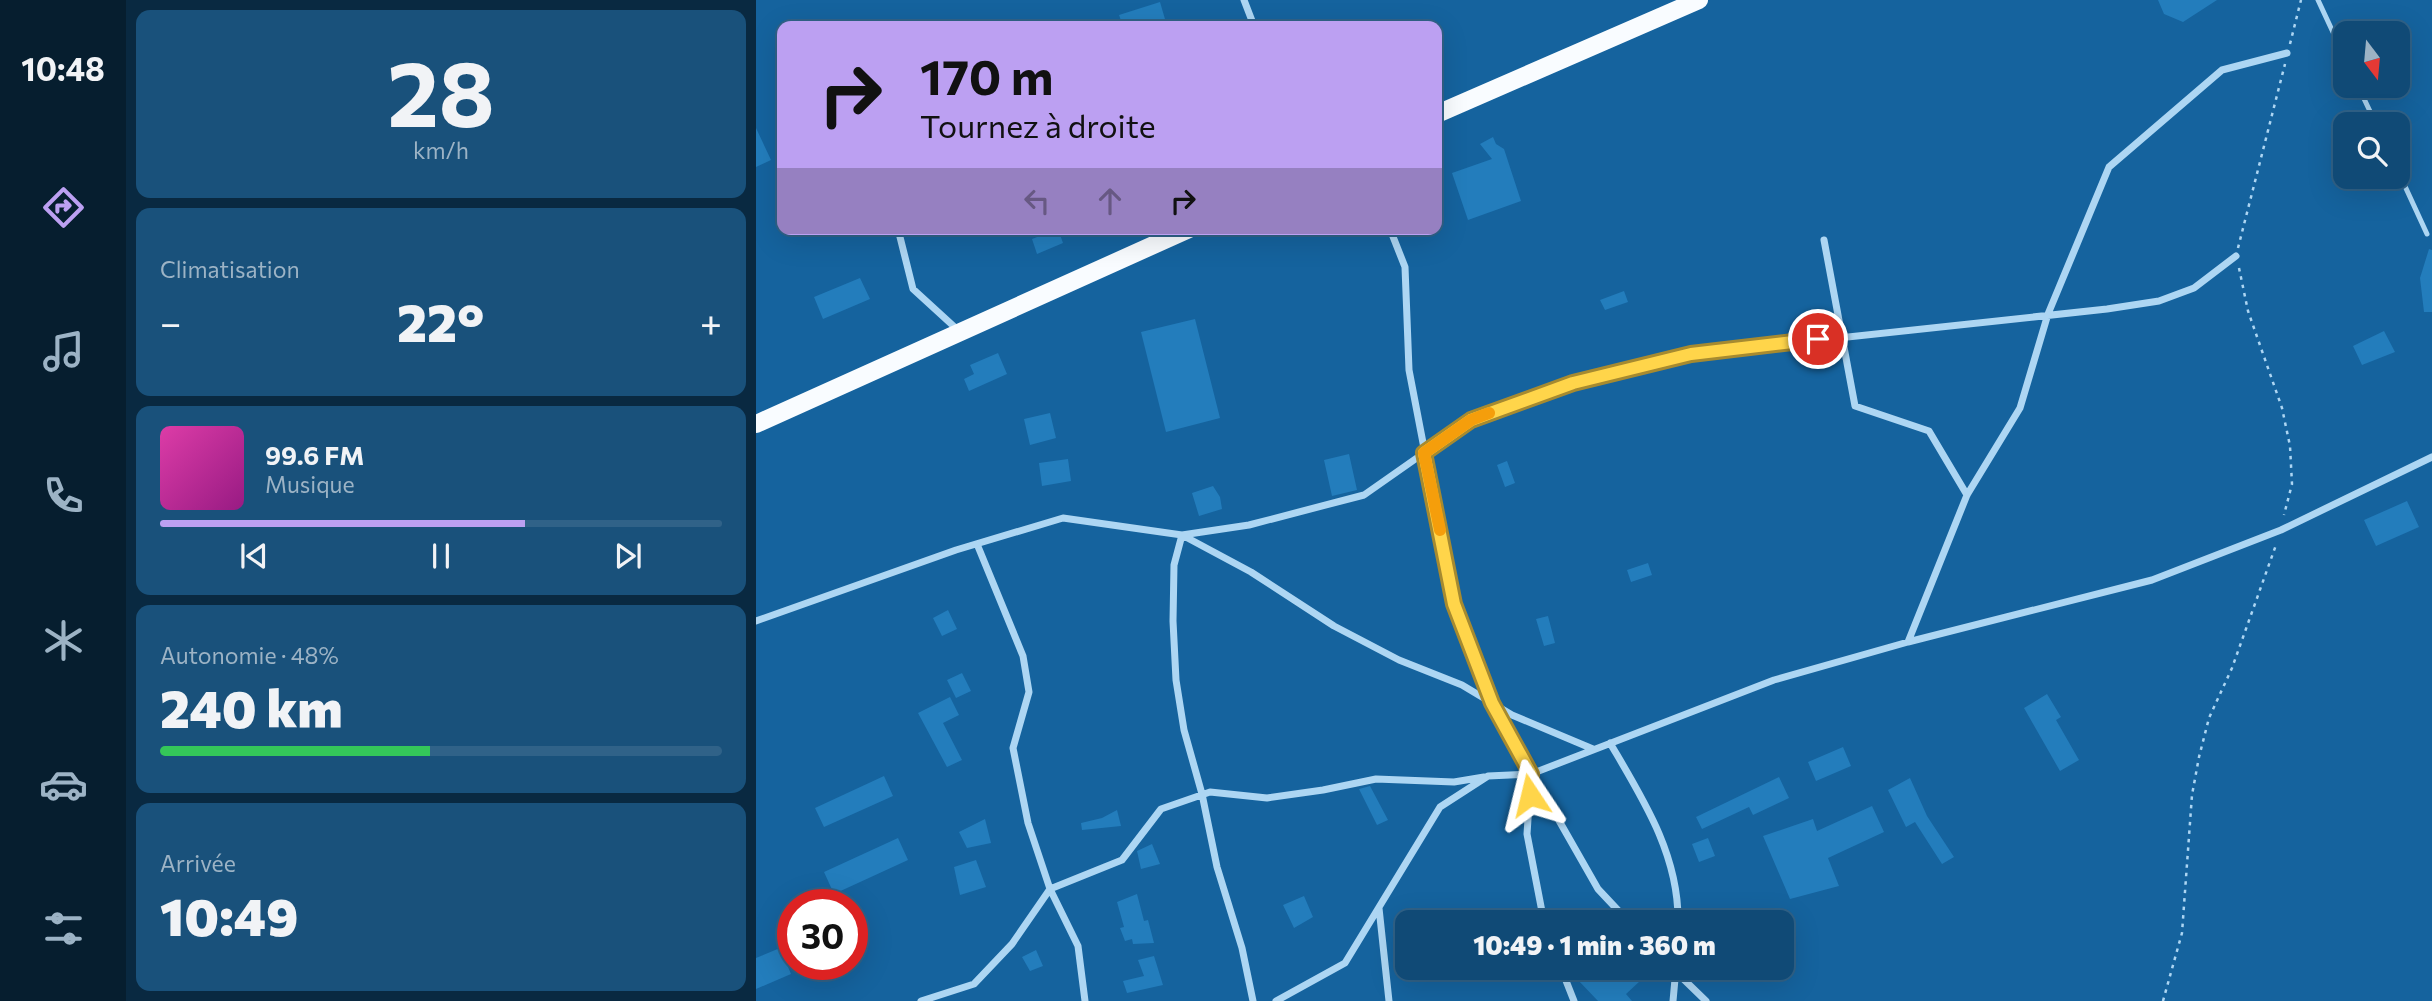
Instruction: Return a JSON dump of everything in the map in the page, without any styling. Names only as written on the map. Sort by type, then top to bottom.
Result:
[{"type":"main road","points":[[1442,112],[1699,0]]},
{"type":"main road","points":[[756,424],[1176,235]]},
{"type":"street","points":[[1244,0],[1252,21]]},
{"type":"street","points":[[1908,642],[1968,495],[2020,408],[2048,314],[2109,167],[2222,70],[2287,53]]},
{"type":"street","points":[[900,235],[913,289],[960,332]]},
{"type":"street","points":[[1392,235],[1405,267],[1409,370],[1454,604],[1492,703],[1598,889],[1618,910]]},
{"type":"street","points":[[1824,240],[1855,406],[1929,431],[1968,495]]},
{"type":"street","points":[[756,621],[977,544],[1063,518],[1182,535],[1249,525],[1364,495],[1471,420],[1573,383],[1691,354],[2108,309],[2159,301],[2194,288],[2236,256]]},
{"type":"street","points":[[922,1001],[974,984],[1012,944],[1051,889],[1122,860],[1161,809],[1202,794],[1210,792],[1267,798],[1376,779],[1454,782],[1488,776],[1531,774],[1774,680],[1908,642],[2152,580],[2281,530],[2432,457]]},
{"type":"street","points":[[1182,535],[1251,572],[1334,626],[1399,660],[1462,685],[1512,715],[1593,750]]},
{"type":"street","points":[[1182,535],[1174,565],[1176,680],[1184,730],[1202,794],[1217,867],[1242,948],[1254,1001]]},
{"type":"street","points":[[977,544],[1023,656],[1029,692],[1013,748],[1028,823],[1051,889],[1078,946],[1084,1001]]},
{"type":"street","points":[[1610,743],[1643,799],[1671,863],[1678,910]]},
{"type":"street","points":[[1531,774],[1527,834],[1542,910]]},
{"type":"street","points":[[1276,1001],[1345,963],[1440,807],[1488,776]]},
{"type":"street","points":[[1379,907],[1389,1001]]},
{"type":"street","points":[[1566,980],[1574,1001]]},
{"type":"street","points":[[1673,1001],[1674,980]]},
{"type":"street","points":[[1686,980],[1706,1001]]},
{"type":"lane","points":[[2318,0],[2333,32]]},
{"type":"lane","points":[[2406,189],[2427,234]]},
{"type":"path","points":[[2163,1001],[2182,933],[2192,794],[2199,757],[2209,718],[2232,668],[2281,530],[2292,484],[2290,446],[2282,408],[2248,311],[2236,256],[2301,0]]},
{"type":"building","points":[[2158,0],[2217,0],[2183,22],[2164,14]]},
{"type":"building","points":[[1160,2],[1166,21],[1121,21],[1119,15]]},
{"type":"building","points":[[756,128],[771,160],[756,167]]},
{"type":"building","points":[[1493,137],[1496,144],[1504,149],[1521,201],[1468,220],[1452,173],[1492,159],[1480,144]]},
{"type":"building","points":[[1042,235],[1060,235],[1063,243],[1037,254],[1032,239]]},
{"type":"building","points":[[2429,249],[2432,250],[2432,312],[2424,312],[2420,278]]},
{"type":"building","points":[[860,278],[870,299],[823,319],[814,297]]},
{"type":"building","points":[[1624,291],[1628,302],[1605,310],[1600,300]]},
{"type":"building","points":[[1195,319],[1220,418],[1166,432],[1141,332]]},
{"type":"building","points":[[2384,331],[2395,352],[2362,365],[2353,346]]},
{"type":"building","points":[[998,353],[1007,374],[969,391],[964,379],[974,374],[970,365]]},
{"type":"building","points":[[1050,413],[1056,438],[1030,445],[1024,419]]},
{"type":"building","points":[[1349,454],[1357,490],[1332,496],[1324,460]]},
{"type":"building","points":[[1068,459],[1071,481],[1042,486],[1039,463]]},
{"type":"building","points":[[1507,461],[1515,483],[1505,487],[1497,465]]},
{"type":"building","points":[[1213,486],[1220,497],[1222,509],[1199,516],[1192,493]]},
{"type":"building","points":[[2407,501],[2419,527],[2376,546],[2364,520]]},
{"type":"building","points":[[1648,563],[1652,575],[1631,582],[1627,570]]},
{"type":"building","points":[[948,610],[957,629],[942,636],[933,618]]},
{"type":"building","points":[[1548,616],[1555,643],[1544,646],[1536,619]]},
{"type":"building","points":[[962,673],[971,691],[956,698],[947,680]]},
{"type":"building","points":[[2047,694],[2061,717],[2056,720],[2079,760],[2060,771],[2024,708]]},
{"type":"building","points":[[950,697],[959,715],[943,723],[962,760],[947,767],[918,713]]},
{"type":"building","points":[[1843,747],[1851,766],[1816,781],[1808,762]]},
{"type":"building","points":[[884,776],[893,796],[824,827],[815,808]]},
{"type":"building","points":[[1779,777],[1789,798],[1753,815],[1749,807],[1702,829],[1696,817]]},
{"type":"building","points":[[1910,778],[1927,816],[1954,857],[1942,864],[1915,822],[1906,827],[1888,790]]},
{"type":"building","points":[[1370,786],[1388,820],[1377,825],[1359,789]]},
{"type":"building","points":[[1872,806],[1884,832],[1828,858],[1839,886],[1790,899],[1763,836],[1813,819],[1817,831]]},
{"type":"building","points":[[1117,810],[1121,826],[1082,830],[1081,823],[1102,818]]},
{"type":"building","points":[[985,819],[991,843],[967,848],[959,832]]},
{"type":"building","points":[[898,838],[908,860],[845,889],[832,889],[824,872]]},
{"type":"building","points":[[1708,838],[1715,856],[1699,862],[1692,844]]},
{"type":"building","points":[[1152,844],[1160,864],[1141,869],[1137,851]]},
{"type":"building","points":[[976,860],[986,887],[960,895],[954,867]]},
{"type":"building","points":[[1137,894],[1144,921],[1148,920],[1154,943],[1133,944],[1132,939],[1125,941],[1120,928],[1124,927],[1117,902]]},
{"type":"building","points":[[1304,896],[1313,917],[1294,928],[1283,905]]},
{"type":"building","points":[[777,949],[777,980],[756,989],[756,958]]},
{"type":"building","points":[[1036,950],[1043,966],[1030,971],[1022,957]]},
{"type":"building","points":[[1154,956],[1163,985],[1127,993],[1123,981],[1144,976],[1138,960]]},
{"type":"building","points":[[1578,980],[1640,981],[1626,994],[1632,1001],[1598,1001]]},
{"type":"slow traffic","points":[[1440,530],[1424,453],[1471,420],[1489,413]]},
{"type":"route","points":[[1530,795],[1531,774],[1492,703],[1454,604],[1424,453],[1471,420],[1573,383],[1691,354],[1818,339]]}]
